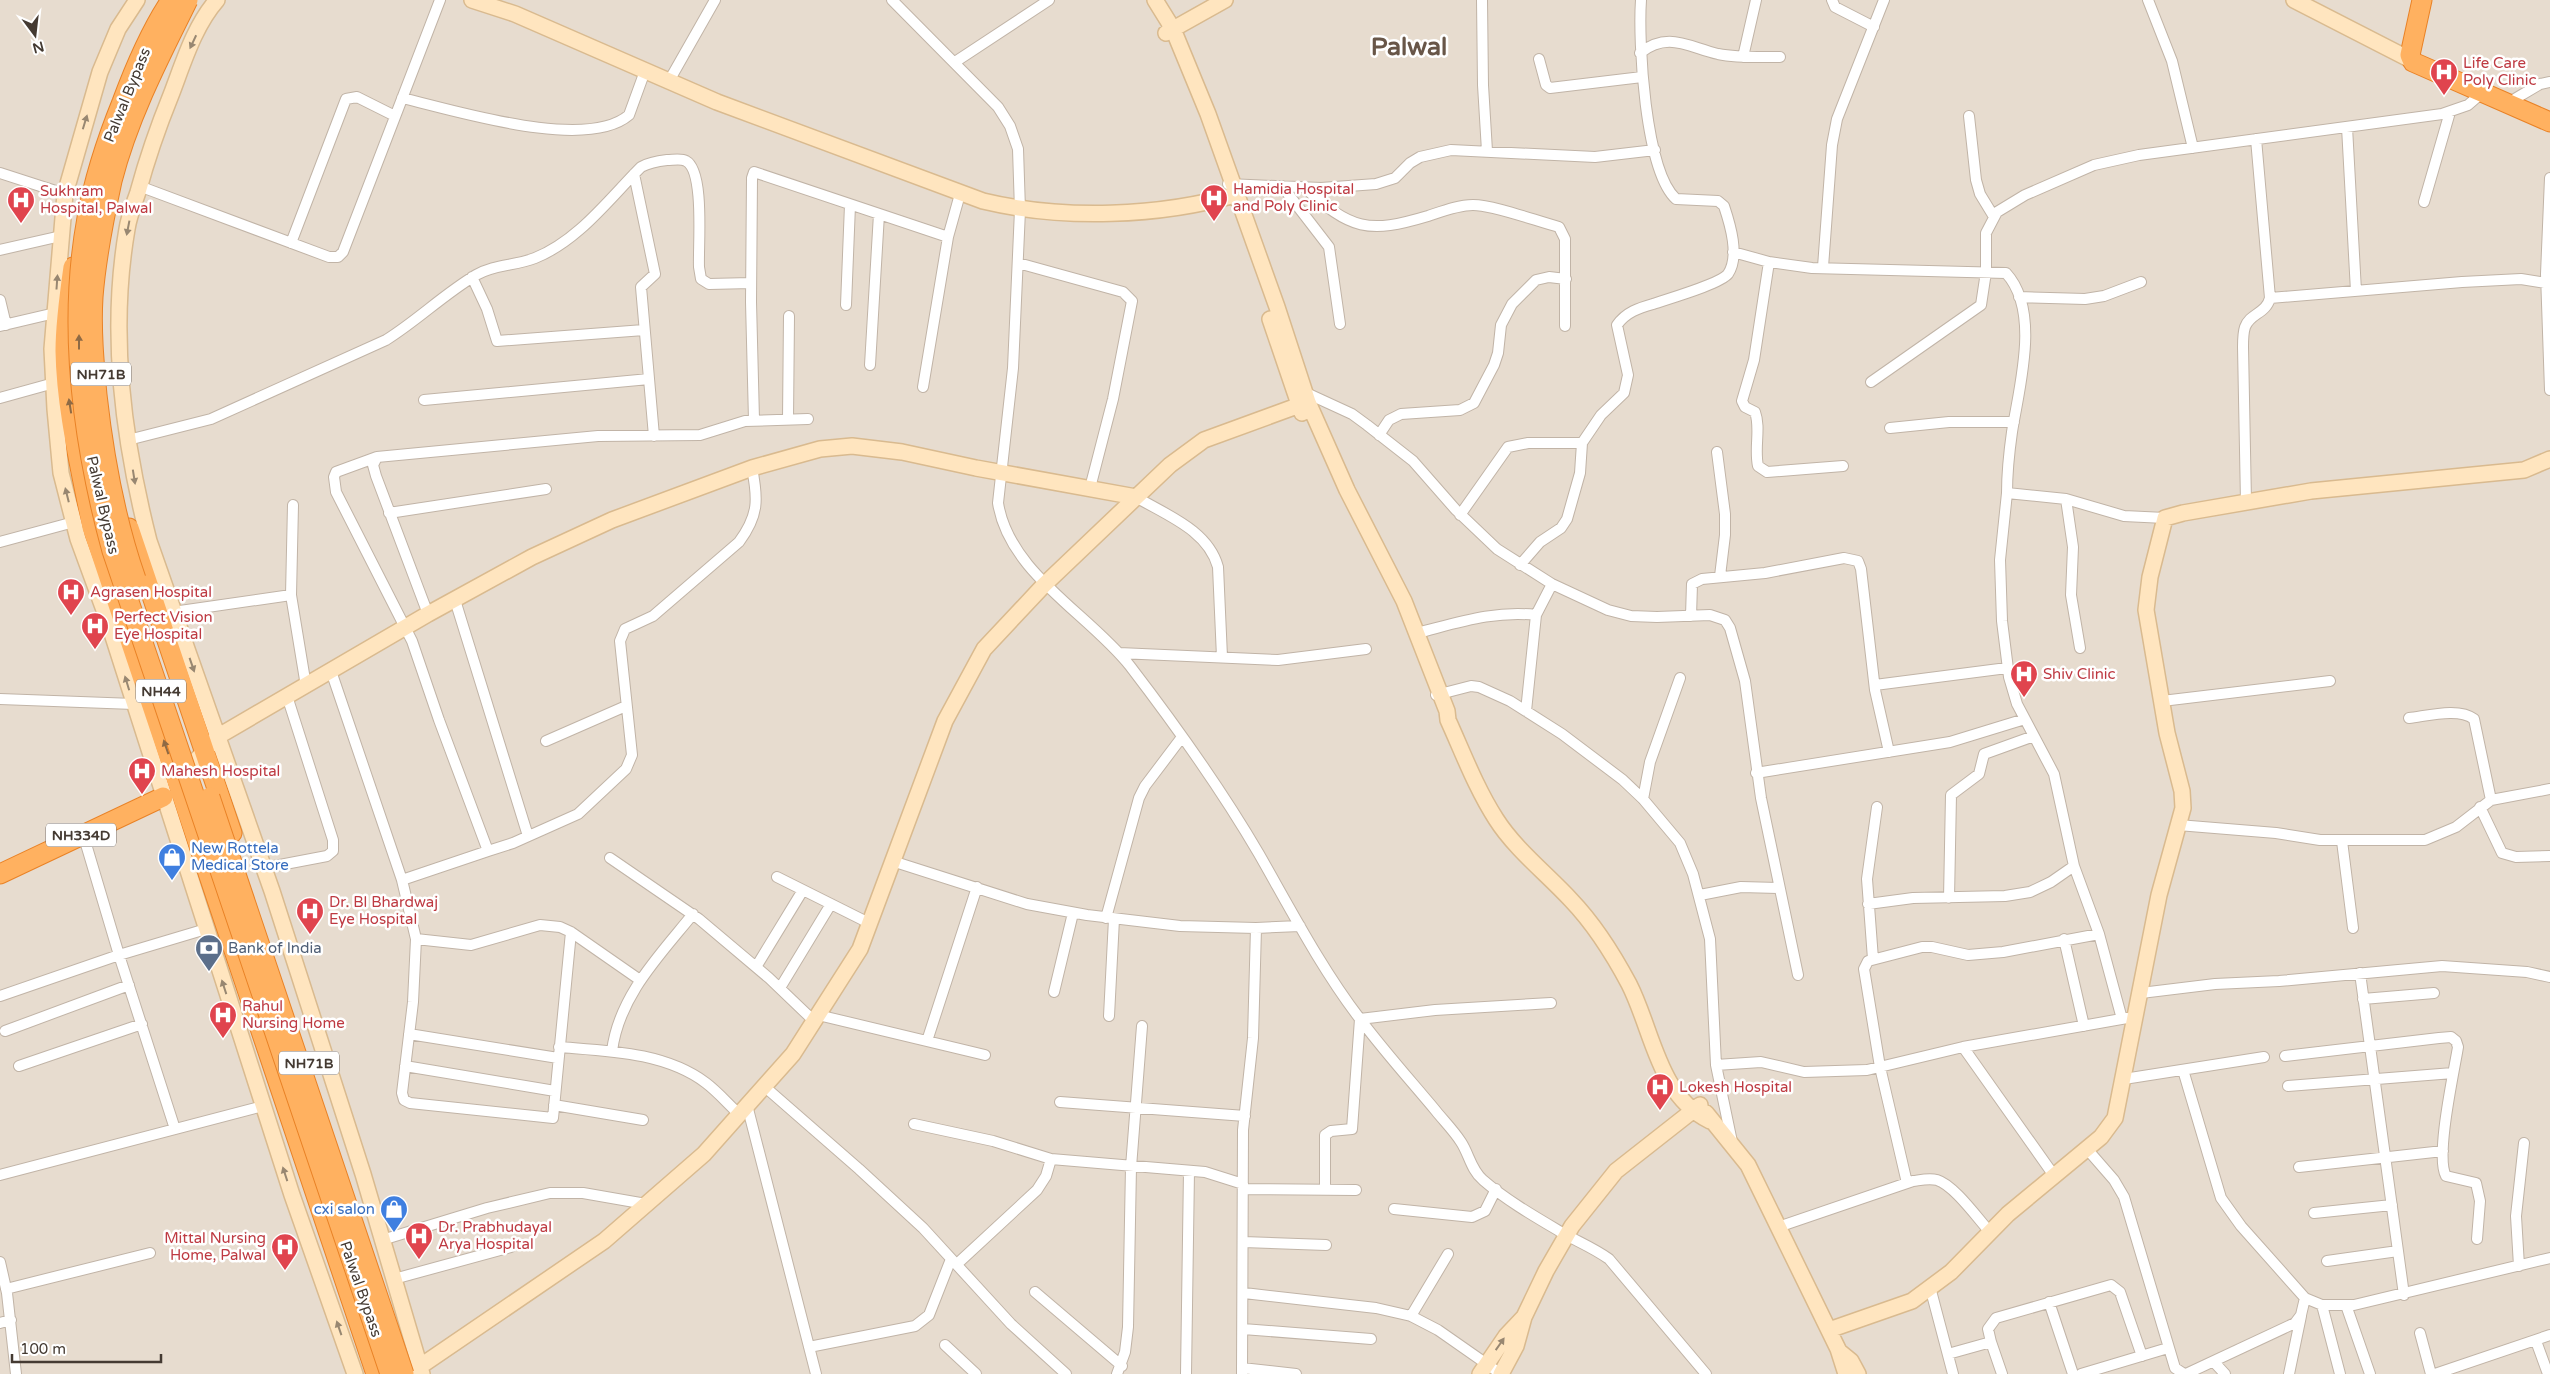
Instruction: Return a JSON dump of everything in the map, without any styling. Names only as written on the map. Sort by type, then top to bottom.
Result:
[{"type":"highway","points":[[161,0],[124,73],[106,124],[81,210],[67,312],[65,352],[68,390],[78,454],[92,526],[376,1374]]},
{"type":"highway","name":"Palwal Bypass","points":[[171,0],[134,69],[107,140],[87,218],[79,291],[79,358],[86,430],[99,506],[112,551],[390,1374]]},
{"type":"highway","name":"Palwal Bypass","points":[[188,0],[157,60],[134,116],[111,190],[93,297],[93,354],[103,447],[125,549],[413,1373]]},
{"type":"highway","name":"NH71B","points":[[197,0],[185,18],[158,71],[118,183],[104,268],[100,342],[109,442],[124,513],[413,1373]]},
{"type":"highway","points":[[2422,0],[2410,56],[2411,60],[2550,122]]},
{"type":"highway","name":"NH334D","points":[[0,874],[163,797]]},
{"type":"street","points":[[137,0],[118,29],[100,72],[65,194],[52,349],[61,473],[74,522],[263,1106],[355,1374]]},
{"type":"street","points":[[217,0],[207,11],[187,55],[152,144],[127,228],[120,306],[120,386],[134,484],[148,540],[264,868],[394,1279],[413,1373],[604,1240],[704,1154],[793,1054],[860,949],[945,721],[984,648],[1044,585],[1170,465],[1204,440],[1301,398],[1352,414],[1413,461],[1460,515],[1497,549],[1552,584],[1608,610],[1631,616],[1720,617],[1730,628],[1745,682],[1756,773],[1778,888],[1798,975]]},
{"type":"street","points":[[140,186],[329,257],[340,255],[440,0]]},
{"type":"street","points":[[472,0],[509,6],[717,102],[960,194],[1020,210],[1089,212],[1155,210],[1209,203],[1232,190],[1282,186],[1304,188],[1376,184],[1395,178],[1410,163],[1434,152],[1466,149],[1595,157],[1655,150]]},
{"type":"street","points":[[669,81],[715,0]]},
{"type":"street","points":[[893,0],[998,107],[1010,126],[1018,149],[1020,210],[1013,368],[998,503],[1000,516],[1011,539],[1044,585],[1119,653],[1182,737],[1259,853],[1300,926],[1360,1019],[1461,1142],[1475,1172],[1496,1189],[1567,1235],[1595,1249],[1609,1259],[1706,1374]]},
{"type":"street","points":[[955,62],[1049,0]]},
{"type":"street","points":[[1144,0],[1169,31]]},
{"type":"street","points":[[1155,0],[1195,80],[1301,398],[1406,623],[1448,720],[1490,807],[1504,830],[1590,922],[1630,986],[1660,1064],[1670,1083],[1732,1143],[1748,1165],[1838,1349],[1846,1374]]},
{"type":"street","points":[[1169,31],[1225,0]]},
{"type":"street","points":[[1482,0],[1482,85],[1487,151]]},
{"type":"street","points":[[1520,565],[1540,542],[1561,528],[1567,519],[1580,472],[1582,443],[1601,415],[1624,393],[1627,386],[1628,375],[1618,336],[1617,324],[1622,318],[1637,309],[1695,290],[1724,277],[1731,267],[1733,252],[1730,226],[1724,206],[1718,201],[1676,198],[1668,190],[1655,150],[1644,98],[1640,53],[1641,0]]},
{"type":"street","points":[[1743,57],[1756,0]]},
{"type":"street","points":[[1832,0],[1836,7],[1874,27]]},
{"type":"street","points":[[1823,267],[1832,145],[1837,120],[1884,0]]},
{"type":"street","points":[[2148,0],[2172,61],[2193,148]]},
{"type":"street","points":[[2294,0],[2411,60]]},
{"type":"street","points":[[1640,53],[1650,45],[1672,41],[1718,54],[1743,57],[1780,57]]},
{"type":"street","points":[[1540,59],[1546,85],[1550,88],[1642,77]]},
{"type":"street","points":[[402,98],[528,126],[577,131],[614,122],[629,115],[645,70]]},
{"type":"street","points":[[2508,103],[2540,84],[2550,82]]},
{"type":"street","points":[[1871,382],[1976,310],[1983,300],[1986,272],[1986,233],[1997,212],[2025,195],[2094,165],[2139,155],[2450,112],[2468,105],[2483,92]]},
{"type":"street","points":[[292,242],[346,100],[357,97],[395,116]]},
{"type":"street","points":[[2424,202],[2450,112]]},
{"type":"street","points":[[1969,116],[1976,180],[1980,194],[1994,217]]},
{"type":"street","points":[[2348,127],[2356,290]]},
{"type":"street","points":[[2246,502],[2243,347],[2245,328],[2249,320],[2268,307],[2270,298],[2256,139]]},
{"type":"street","points":[[128,440],[211,419],[360,353],[409,326],[472,278],[495,266],[535,258],[554,247],[600,212],[634,174],[649,162],[681,159],[688,161],[693,167],[698,188],[699,267],[701,279],[710,284],[751,283]]},
{"type":"street","points":[[754,420],[751,283],[752,178],[754,172],[948,237]]},
{"type":"street","points":[[0,173],[65,194]]},
{"type":"street","points":[[634,174],[655,274],[641,287],[654,436]]},
{"type":"street","points":[[2550,178],[2546,282],[2550,390]]},
{"type":"street","points":[[1282,186],[1329,247],[1340,324]]},
{"type":"street","points":[[1304,188],[1348,222],[1362,226],[1380,227],[1401,224],[1450,209],[1476,205],[1558,227],[1564,236],[1566,279],[1565,326]]},
{"type":"street","points":[[923,387],[948,237],[960,194]]},
{"type":"street","points":[[846,305],[850,204]]},
{"type":"street","points":[[870,365],[879,214]]},
{"type":"street","points":[[0,250],[61,236]]},
{"type":"street","points":[[1733,252],[1769,262],[1823,267],[1881,271],[2006,273],[2015,284],[2019,297],[2026,350],[2008,458],[2007,493],[2001,530],[2002,621],[2007,668],[2013,692],[2054,774],[2074,866],[2129,1018]]},
{"type":"street","points":[[1769,262],[1754,360],[1742,401],[1745,407],[1755,412],[1757,418],[1756,455],[1758,466],[1766,472],[1843,466]]},
{"type":"street","points":[[1018,263],[1123,292],[1132,301],[1113,399],[1090,488]]},
{"type":"street","points":[[1379,435],[1389,420],[1401,414],[1460,410],[1474,403],[1494,364],[1498,353],[1501,325],[1512,304],[1536,280],[1549,277],[1566,279]]},
{"type":"street","points":[[472,278],[487,309],[497,341],[644,330]]},
{"type":"street","points":[[2270,298],[2521,279],[2546,282]]},
{"type":"street","points":[[2019,297],[2085,299],[2104,296],[2141,282]]},
{"type":"street","points":[[0,300],[3,326],[55,313]]},
{"type":"street","points":[[788,419],[789,316]]},
{"type":"street","points":[[424,400],[649,379]]},
{"type":"street","points":[[0,398],[54,383]]},
{"type":"street","points":[[1301,398],[1404,601],[1417,633],[1436,694]]},
{"type":"street","points":[[488,851],[406,628],[349,518],[334,482],[334,475],[340,469],[378,457],[565,438],[700,435],[738,422],[808,419]]},
{"type":"street","points":[[1890,428],[1949,422],[2014,422]]},
{"type":"street","points":[[1460,515],[1508,447],[1528,443],[1582,443]]},
{"type":"street","points":[[217,737],[428,614],[532,557],[612,520],[752,468],[820,449],[852,446],[902,452],[1136,497],[1203,538],[1214,554],[1218,566],[1222,657]]},
{"type":"street","points":[[1717,452],[1725,514],[1725,535],[1720,576]]},
{"type":"street","points":[[378,457],[373,465],[428,614]]},
{"type":"street","points":[[2007,493],[2066,498],[2124,516],[2164,518],[2311,491],[2524,470],[2550,459]]},
{"type":"street","points":[[402,880],[528,836],[582,811],[626,769],[632,755],[620,641],[621,634],[631,624],[653,616],[739,542],[747,532],[756,505],[752,468]]},
{"type":"street","points":[[389,512],[546,490]]},
{"type":"street","points":[[2066,498],[2073,548],[2071,595],[2080,648]]},
{"type":"street","points":[[292,505],[291,595],[306,686]]},
{"type":"street","points":[[1829,1330],[1912,1300],[1951,1272],[2008,1214],[2101,1137],[2115,1118],[2124,1079],[2129,1018],[2140,993],[2160,896],[2183,808],[2182,791],[2162,701],[2146,610],[2150,577],[2164,518]]},
{"type":"street","points":[[0,542],[74,522]]},
{"type":"street","points":[[1691,616],[1692,584],[1702,579],[1765,573],[1844,558],[1858,562],[1861,569],[1875,685],[1889,752]]},
{"type":"street","points":[[1526,711],[1536,615],[1552,584]]},
{"type":"street","points":[[173,612],[291,595]]},
{"type":"street","points":[[455,600],[528,836]]},
{"type":"street","points":[[1417,633],[1487,615],[1515,613],[1536,615]]},
{"type":"street","points":[[1119,653],[1278,660],[1366,650]]},
{"type":"street","points":[[1875,685],[2007,668]]},
{"type":"street","points":[[331,671],[402,880],[416,939],[402,1097],[410,1104],[501,1112],[549,1120],[553,1118],[571,932]]},
{"type":"street","points":[[1643,799],[1652,756],[1680,678]]},
{"type":"street","points":[[2162,701],[2330,681]]},
{"type":"street","points":[[1436,694],[1471,686],[1486,688],[1526,711],[1596,759],[1643,799],[1680,843],[1689,860],[1700,895],[1710,939],[1716,1065],[1732,1143]]},
{"type":"street","points":[[264,868],[327,856],[333,851],[332,840],[287,696]]},
{"type":"street","points":[[0,699],[134,704]]},
{"type":"street","points":[[546,741],[626,706]]},
{"type":"street","points":[[2409,718],[2459,713],[2469,715],[2474,719],[2491,800]]},
{"type":"street","points":[[1756,773],[1950,742],[2025,719]]},
{"type":"street","points":[[1949,898],[1951,795],[1979,774],[1984,754],[2034,736]]},
{"type":"street","name":"NH334D","points":[[163,797],[217,737]]},
{"type":"street","points":[[1109,1016],[1110,919],[1139,798],[1145,786],[1182,737]]},
{"type":"street","points":[[2178,825],[2342,841],[2425,840],[2456,827],[2491,800],[2550,789]]},
{"type":"street","points":[[1873,958],[1868,904],[1870,851],[1876,807]]},
{"type":"street","points":[[2480,807],[2502,853],[2516,857],[2550,856]]},
{"type":"street","points":[[83,834],[174,1129]]},
{"type":"street","points":[[2342,841],[2353,928]]},
{"type":"street","points":[[610,858],[693,914],[816,1018],[985,1055]]},
{"type":"street","points":[[892,862],[1027,904],[1110,919],[1180,926],[1256,928],[1300,926]]},
{"type":"street","points":[[1868,904],[1913,898],[2005,896],[2030,892],[2051,882],[2074,866]]},
{"type":"street","points":[[777,877],[869,923]]},
{"type":"street","points":[[927,1041],[977,887]]},
{"type":"street","points":[[1700,895],[1741,888],[1778,888]]},
{"type":"street","points":[[756,967],[803,890]]},
{"type":"street","points":[[780,988],[830,904]]},
{"type":"street","points":[[1054,992],[1073,913]]},
{"type":"street","points":[[612,1051],[614,1033],[620,1016],[640,980],[693,914]]},
{"type":"street","points":[[416,939],[471,944],[540,925],[560,927],[571,932],[640,980]]},
{"type":"street","points":[[1256,928],[1253,1038],[1245,1116],[1242,1371],[1296,1374]]},
{"type":"street","points":[[0,996],[119,955],[206,929]]},
{"type":"street","points":[[1907,1183],[1880,1067],[1864,968],[1868,961],[1873,958],[1928,947],[1968,955],[2004,952],[2099,934]]},
{"type":"street","points":[[2064,940],[2084,1026]]},
{"type":"street","points":[[2140,993],[2215,984],[2279,981],[2442,966],[2527,972],[2550,977]]},
{"type":"street","points":[[2360,973],[2404,1295]]},
{"type":"street","points":[[5,1031],[129,985]]},
{"type":"street","points":[[2363,999],[2434,993]]},
{"type":"street","points":[[1360,1019],[1435,1010],[1551,1003]]},
{"type":"street","points":[[1716,1065],[1771,1063],[1804,1072],[1852,1071],[1880,1067],[1963,1047],[2129,1018]]},
{"type":"street","points":[[1325,1190],[1325,1135],[1331,1131],[1352,1129],[1360,1019]]},
{"type":"street","points":[[19,1066],[142,1024]]},
{"type":"street","points":[[1119,1370],[1128,1327],[1131,1167],[1142,1026]]},
{"type":"street","points":[[409,1034],[558,1058]]},
{"type":"street","points":[[2285,1056],[2451,1037],[2458,1047],[2443,1151],[2443,1172],[2446,1176],[2476,1183],[2478,1189],[2477,1239]]},
{"type":"street","points":[[559,1047],[612,1051],[655,1060],[685,1071],[743,1110],[816,1374]]},
{"type":"street","points":[[1963,1047],[2054,1177]]},
{"type":"street","points":[[2124,1079],[2264,1057]]},
{"type":"street","points":[[405,1066],[555,1091]]},
{"type":"street","points":[[2183,1070],[2222,1198],[2241,1226],[2305,1298],[2322,1305],[2346,1305],[2404,1295],[2550,1258]]},
{"type":"street","points":[[2288,1086],[2453,1073]]},
{"type":"street","points":[[765,1087],[859,1168],[923,1228],[1011,1324],[1066,1374]]},
{"type":"street","points":[[1060,1102],[1245,1116]]},
{"type":"street","points":[[554,1105],[643,1120]]},
{"type":"street","points":[[0,1175],[263,1106]]},
{"type":"street","points":[[1244,1293],[1376,1308],[1411,1316],[1431,1326],[1483,1369],[1501,1374],[1516,1346],[1524,1317],[1567,1235],[1616,1171],[1697,1108]]},
{"type":"street","points":[[914,1124],[992,1141],[1051,1158],[1131,1167],[1205,1172],[1243,1187],[1356,1190]]},
{"type":"street","points":[[2519,1266],[2516,1216],[2524,1143]]},
{"type":"street","points":[[2087,1149],[2114,1180],[2124,1197],[2175,1368],[2185,1374],[2214,1362],[2295,1323],[2301,1315]]},
{"type":"street","points":[[2299,1167],[2443,1151]]},
{"type":"street","points":[[809,1347],[915,1326],[929,1315],[954,1261],[1037,1190],[1046,1176],[1051,1158]]},
{"type":"street","points":[[1186,1374],[1188,1171]]},
{"type":"street","points":[[1778,1227],[1907,1183],[1926,1179],[1943,1182],[1990,1232]]},
{"type":"street","points":[[1394,1209],[1472,1217],[1485,1211],[1496,1189]]},
{"type":"street","points":[[382,1240],[487,1208],[550,1193],[583,1193],[646,1204]]},
{"type":"street","points":[[2314,1213],[2392,1205]]},
{"type":"street","points":[[1243,1242],[1326,1245]]},
{"type":"street","points":[[394,1279],[511,1246]]},
{"type":"street","points":[[2327,1261],[2398,1252]]},
{"type":"street","points":[[6,1288],[150,1253]]},
{"type":"street","points":[[1411,1316],[1448,1254]]},
{"type":"street","points":[[0,1262],[11,1320],[16,1374]]},
{"type":"street","points":[[2000,1374],[1988,1329],[1991,1321],[2108,1285],[2115,1286],[2120,1292],[2142,1356]]},
{"type":"street","points":[[1930,1287],[1953,1374]]},
{"type":"street","points":[[1035,1292],[1119,1370]]},
{"type":"street","points":[[2289,1374],[2305,1298]]},
{"type":"street","points":[[2049,1302],[2073,1374]]},
{"type":"street","points":[[2322,1305],[2340,1374]]},
{"type":"street","points":[[2346,1305],[2370,1374]]},
{"type":"street","points":[[1483,1369],[1506,1336],[1524,1317]]},
{"type":"street","points":[[0,1323],[11,1320]]},
{"type":"street","points":[[1243,1329],[1371,1339]]},
{"type":"street","points":[[2420,1333],[2431,1374]]},
{"type":"street","points":[[2435,1374],[2550,1336]]},
{"type":"street","points":[[2536,1341],[2548,1374]]},
{"type":"street","points":[[1948,1354],[1991,1342]]},
{"type":"street","points":[[945,1345],[976,1374]]},
{"type":"street","points":[[2081,1374],[2168,1348]]},
{"type":"street","points":[[1838,1349],[1850,1361],[1858,1374]]},
{"type":"street","points":[[2214,1362],[2225,1374]]},
{"type":"shaded area","points":[[0,0],[2550,0],[2550,1374],[0,1374]]},
{"type":"place","name":"Life Care Poly Clinic","points":[[2444,96]]},
{"type":"place","name":"Hamidia Hospital and Poly Clinic","points":[[1214,222]]},
{"type":"place","name":"Sukhram Hospital, Palwal","points":[[21,224]]},
{"type":"place","name":"Agrasen Hospital","points":[[71,616]]},
{"type":"place","name":"Perfect Vision Eye Hospital","points":[[95,650]]},
{"type":"place","name":"Shiv Clinic","points":[[2024,698]]},
{"type":"place","name":"Mahesh Hospital","points":[[142,795]]},
{"type":"place","name":"New Rottela Medical Store","points":[[172,881]]},
{"type":"place","name":"Dr. Bl Bhardwaj Eye Hospital","points":[[310,935]]},
{"type":"place","name":"Bank of India","points":[[209,972]]},
{"type":"place","name":"Rahul Nursing Home","points":[[223,1039]]},
{"type":"place","name":"Lokesh Hospital","points":[[1660,1111]]},
{"type":"place","name":"cxi salon","points":[[394,1233]]},
{"type":"place","name":"Dr. Prabhudayal Arya Hospital","points":[[419,1260]]},
{"type":"place","name":"Mittal Nursing Home, Palwal","points":[[285,1271]]},
{"type":"district","name":"Palwal","points":[[1409,46]]}]
